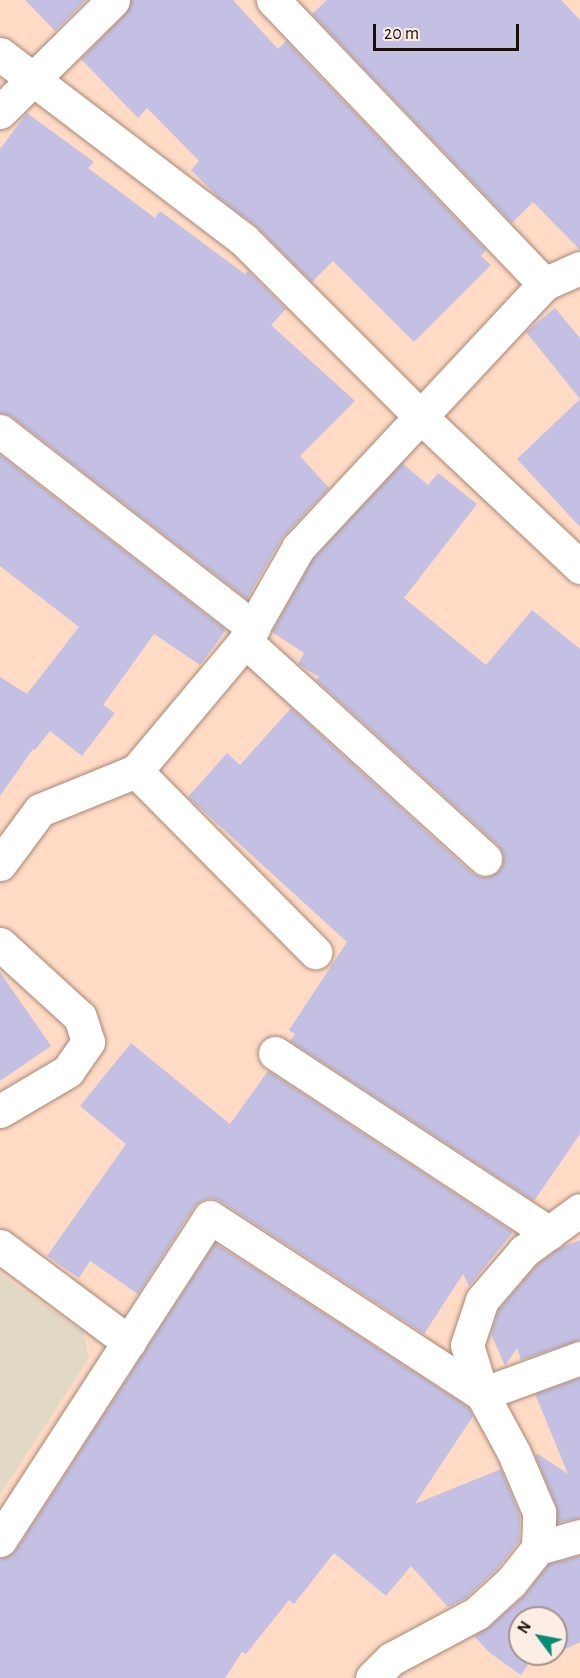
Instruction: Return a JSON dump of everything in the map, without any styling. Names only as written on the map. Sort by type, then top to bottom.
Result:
[{"type":"street","points":[[0,112],[113,0]]},
{"type":"street","points":[[273,0],[544,284]]},
{"type":"street","points":[[0,54],[244,240],[421,417],[580,567]]},
{"type":"street","points":[[0,864],[40,810],[136,771],[250,634],[298,548],[544,284],[580,268]]},
{"type":"street","points":[[0,431],[250,634],[485,859]]},
{"type":"street","points":[[136,771],[315,951]]},
{"type":"street","points":[[0,944],[80,1017],[88,1042],[68,1071],[0,1112]]},
{"type":"street","points":[[275,1053],[549,1233]]},
{"type":"street","points":[[538,1548],[539,1512],[514,1453],[482,1394],[467,1345],[482,1300],[524,1251],[580,1210]]},
{"type":"street","points":[[0,1540],[210,1217],[482,1394]]},
{"type":"street","points":[[0,1246],[129,1342]]},
{"type":"street","points":[[482,1394],[580,1358]]},
{"type":"street","points":[[372,1678],[391,1659],[477,1613],[511,1582],[538,1548],[580,1536]]},
{"type":"shaded area","points":[[0,1274],[83,1332],[89,1358],[0,1495]]},
{"type":"building","points":[[25,0],[86,0],[55,31]]},
{"type":"building","points":[[131,0],[233,0],[278,49],[286,41],[486,250],[481,256],[491,265],[414,342],[333,261],[312,282],[257,227],[218,197],[191,170],[199,161],[147,108],[138,118],[81,59],[126,13]]},
{"type":"building","points":[[327,0],[561,0],[580,20],[580,250],[533,202],[512,223],[312,14]]},
{"type":"building","points":[[27,113],[94,162],[88,168],[155,218],[160,211],[245,274],[248,271],[286,309],[271,325],[355,401],[300,456],[329,488],[282,538],[247,599],[11,416],[0,413],[0,149]]},
{"type":"building","points":[[555,308],[580,338],[580,399],[526,332]]},
{"type":"building","points":[[580,399],[580,527],[517,459]]},
{"type":"building","points":[[0,455],[226,630],[200,665],[154,634],[103,705],[115,713],[82,756],[50,731],[35,750],[33,749],[0,796],[0,677],[27,694],[79,627],[0,566]]},
{"type":"building","points":[[402,463],[428,485],[438,473],[477,504],[404,598],[486,665],[532,610],[580,649],[580,1134],[534,1201],[290,1041],[295,1034],[289,1030],[347,942],[188,797],[227,753],[240,765],[291,708],[472,873],[480,877],[490,877],[499,871],[503,864],[503,854],[498,845],[316,680],[319,677],[298,664],[304,653],[272,632],[313,559]]},
{"type":"building","points":[[0,972],[51,1046],[0,1081]]},
{"type":"building","points":[[131,1043],[230,1124],[268,1071],[513,1232],[469,1286],[463,1274],[424,1334],[212,1198],[202,1200],[194,1207],[138,1294],[90,1261],[79,1278],[47,1256],[126,1144],[80,1106]]},
{"type":"building","points":[[580,1240],[580,1340],[521,1360],[517,1348],[505,1366],[491,1334],[499,1309],[537,1265],[559,1248]]},
{"type":"building","points":[[215,1243],[468,1407],[473,1416],[415,1504],[501,1469],[520,1516],[519,1541],[497,1569],[466,1598],[448,1607],[411,1566],[386,1596],[334,1553],[294,1604],[289,1600],[246,1654],[242,1652],[225,1678],[0,1678],[0,1559],[16,1550]]},
{"type":"building","points":[[580,1378],[580,1518],[557,1523],[556,1505],[535,1455],[538,1454],[568,1474],[535,1394]]},
{"type":"building","points":[[580,1556],[580,1642],[568,1648],[568,1606],[513,1606],[524,1596],[549,1564]]},
{"type":"building","points":[[508,1610],[508,1666],[490,1653],[474,1636],[489,1627]]},
{"type":"building","points":[[508,1666],[527,1666],[521,1675]]}]
